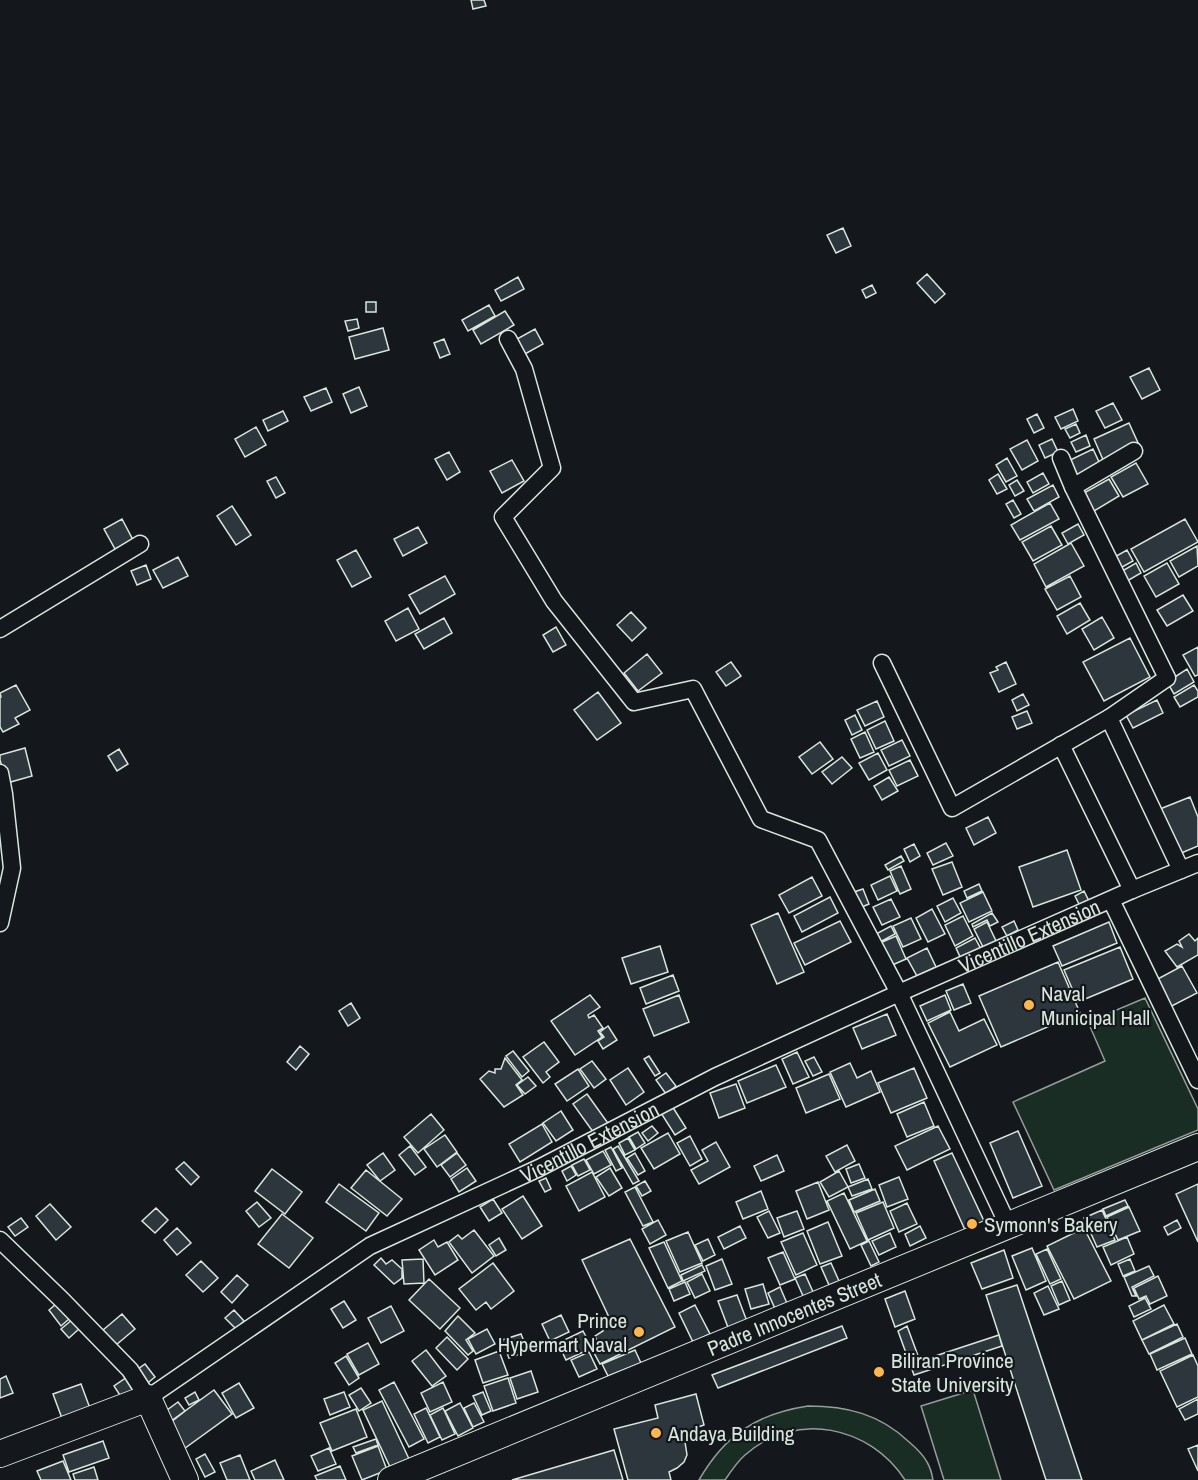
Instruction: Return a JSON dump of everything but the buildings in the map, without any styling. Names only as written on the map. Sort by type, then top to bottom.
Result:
[{"type":"main road","name":"Padre Innocentes Street","points":[[391,1480],[1198,1148]]},
{"type":"main road","name":"Vicentillo Extension","points":[[0,1454],[148,1398]]},
{"type":"main road","points":[[148,1398],[185,1480]]},
{"type":"street","points":[[508,339],[524,369],[552,468],[503,517],[554,601],[634,702],[693,689],[761,819],[818,840],[899,993],[1008,1226]]},
{"type":"street","points":[[1073,487],[1134,451]]},
{"type":"street","points":[[882,663],[952,808],[1109,718],[1167,678],[1073,487],[1062,458]]},
{"type":"street","points":[[0,629],[140,544]]},
{"type":"street","points":[[1109,718],[1181,870]]},
{"type":"street","points":[[1061,745],[1132,891]]},
{"type":"street","points":[[0,776],[12,868],[0,923]]},
{"type":"street","name":"Vicentillo Extension","points":[[148,1398],[370,1246],[539,1168],[715,1077],[899,993],[1198,863]]},
{"type":"street","points":[[1110,900],[1198,1080]]},
{"type":"street","points":[[0,1240],[130,1370],[148,1398]]},
{"type":"green space","points":[[1145,998],[1198,1109],[1198,1130],[1054,1190],[1013,1102],[1105,1061],[1088,1022]]},
{"type":"green space","points":[[973,1390],[1001,1480],[944,1480],[921,1406]]},
{"type":"green space","points":[[808,1406],[862,1413],[886,1424],[921,1453],[929,1466],[933,1480],[905,1480],[890,1462],[872,1447],[852,1436],[831,1430],[809,1429],[787,1432],[765,1441],[745,1455],[725,1480],[699,1480],[720,1451],[744,1429],[773,1415]]},
{"type":"place","name":"Naval Municipal Hall","points":[[1029,1005]]},
{"type":"place","name":"Symonn's Bakery","points":[[972,1224]]},
{"type":"place","name":"Prince Hypermart Naval","points":[[639,1332]]},
{"type":"place","name":"Biliran Province State University","points":[[879,1372]]},
{"type":"place","name":"Andaya Building","points":[[656,1433]]}]
